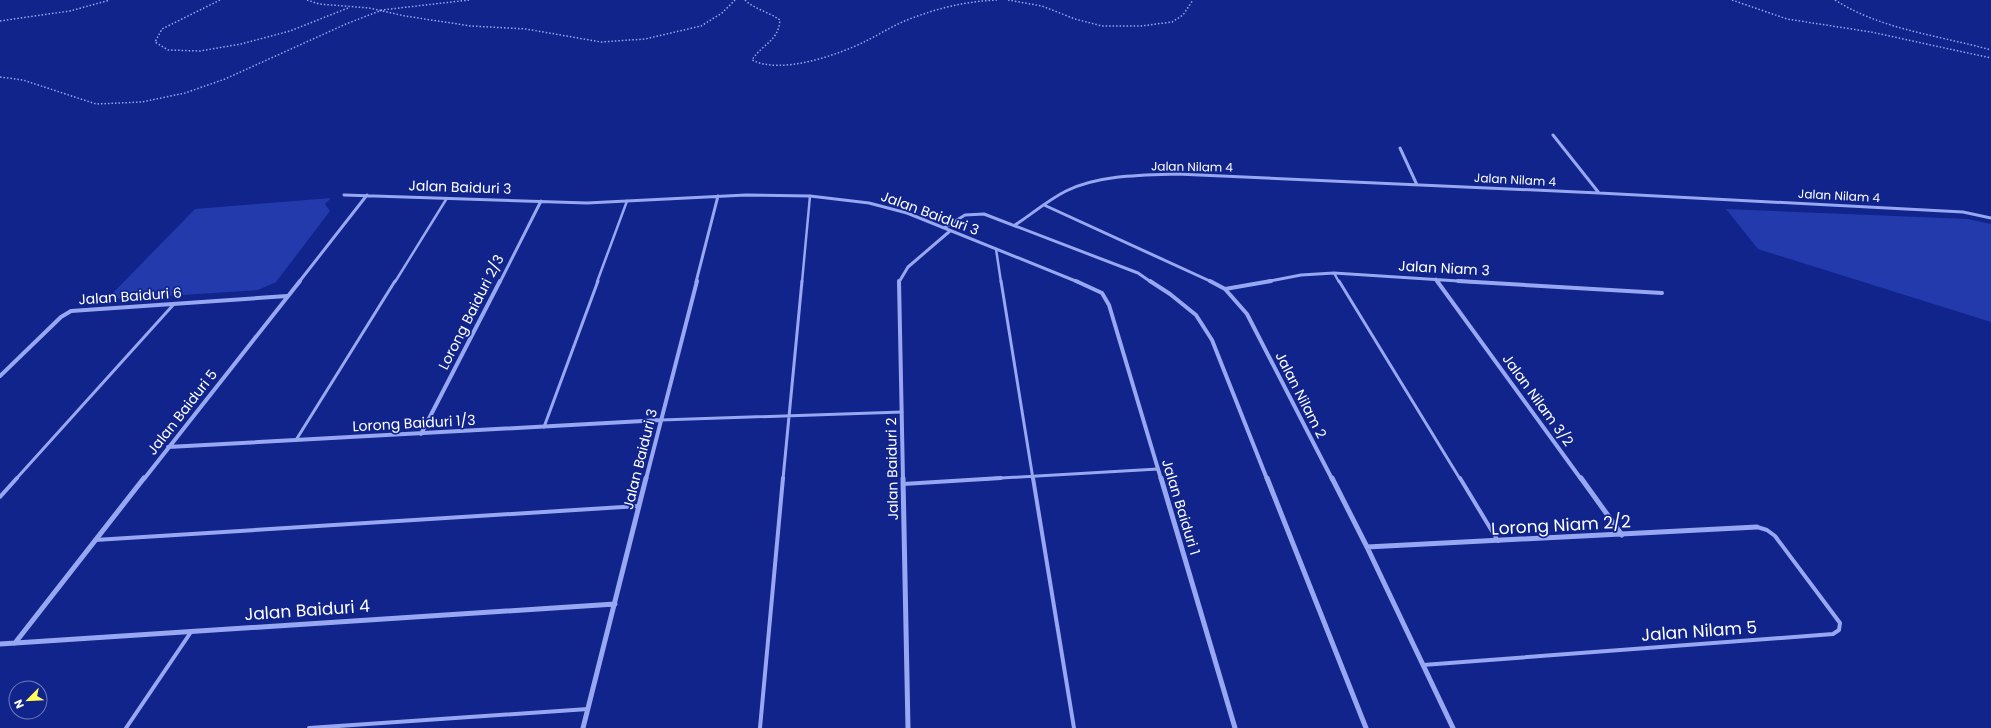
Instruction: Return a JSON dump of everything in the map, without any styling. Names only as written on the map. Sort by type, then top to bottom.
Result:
[{"type":"street","points":[[1553,135],[1599,193]]},
{"type":"street","points":[[1400,148],[1417,185]]},
{"type":"street","name":"Jalan Nilam 4","points":[[1044,205],[1074,188],[1109,180],[1145,175],[1177,174],[1599,193],[1963,212],[1991,218]]},
{"type":"street","name":"Jalan Baiduri 3","points":[[344,195],[587,203],[718,196],[810,196],[869,203],[907,213],[1082,283],[1102,293]]},
{"type":"street","name":"Jalan Baiduri 5","points":[[15,643],[366,195]]},
{"type":"street","name":"Jalan Baiduri 3","points":[[583,728],[718,196]]},
{"type":"street","name":"Lorong Baiduri 2/3","points":[[421,434],[541,202]]},
{"type":"street","points":[[1015,225],[1044,205]]},
{"type":"street","name":"Jalan Nilam 2","points":[[1044,205],[1206,278],[1225,289],[1247,314],[1367,547],[1453,728]]},
{"type":"street","points":[[944,228],[965,215],[984,214],[1138,273],[1170,294],[1196,315],[1212,340],[1366,728]]},
{"type":"street","name":"Jalan Baiduri 2","points":[[908,728],[899,281],[908,267],[950,231]]},
{"type":"street","name":"Jalan Niam 3","points":[[1225,289],[1301,275],[1334,273],[1662,293]]},
{"type":"street","name":"Jalan Nilam 3/2","points":[[1436,279],[1622,535]]},
{"type":"street","name":"Jalan Baiduri 1","points":[[1102,293],[1109,305],[1235,728]]},
{"type":"street","name":"Jalan Baiduri 6","points":[[0,376],[61,317],[71,311],[288,296]]},
{"type":"street","name":"Lorong Baiduri 1/3","points":[[168,447],[661,420]]},
{"type":"street","name":"Lorong Niam 2/2","points":[[1367,547],[1757,527]]},
{"type":"street","name":"Jalan Baiduri 4","points":[[0,644],[615,604]]},
{"type":"lane","points":[[760,728],[810,196]]},
{"type":"lane","points":[[296,440],[447,198]]},
{"type":"lane","points":[[544,427],[628,201]]},
{"type":"lane","points":[[996,249],[1074,728]]},
{"type":"lane","points":[[1334,273],[1498,541]]},
{"type":"lane","points":[[0,497],[174,304]]},
{"type":"lane","points":[[661,420],[789,417],[902,412]]},
{"type":"lane","points":[[904,484],[1158,468]]},
{"type":"lane","points":[[95,540],[639,506]]},
{"type":"lane","name":"Jalan Nilam 5","points":[[1422,665],[1833,634],[1839,630],[1840,623],[1775,536],[1766,530],[1757,527]]},
{"type":"lane","points":[[126,728],[191,632]]},
{"type":"lane","points":[[310,728],[588,709]]},
{"type":"path","points":[[0,21],[61,13],[95,6],[110,0]]},
{"type":"path","points":[[220,0],[162,29],[155,42],[168,50],[200,51],[241,44],[290,31],[348,8]]},
{"type":"path","points":[[307,0],[319,4],[348,8],[382,10],[469,0]]},
{"type":"path","points":[[0,77],[23,80],[96,104],[142,102],[185,93],[225,79],[346,24],[382,10],[404,16],[471,26],[526,29],[601,42],[645,38],[701,26],[722,13],[735,0]]},
{"type":"path","points":[[745,0],[751,6],[768,12],[780,20],[780,30],[774,40],[756,50],[752,60],[757,64],[770,67],[796,64],[819,58],[863,42],[902,21],[955,5],[980,0],[998,0]]},
{"type":"path","points":[[1008,0],[1042,6],[1074,19],[1102,26],[1141,26],[1172,22],[1183,15],[1193,0]]},
{"type":"path","points":[[1732,0],[1787,19],[1871,32],[1991,58]]},
{"type":"path","points":[[1834,0],[1844,7],[1874,19],[1991,50]]},
{"type":"shaded area","points":[[331,198],[325,204],[330,211],[276,282],[258,290],[120,299],[109,297],[195,209]]},
{"type":"shaded area","points":[[1726,209],[1968,219],[1991,224],[1991,322],[1758,249]]}]
